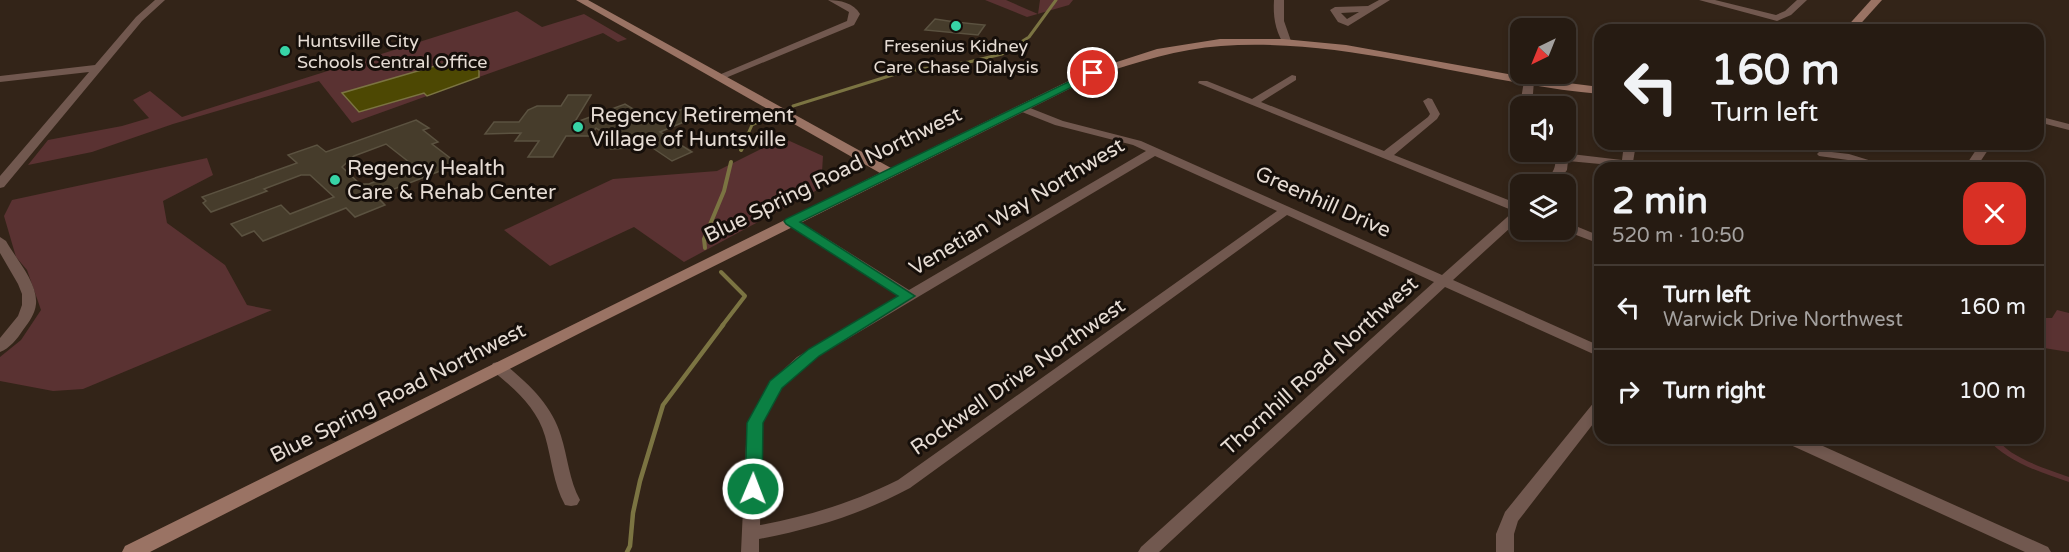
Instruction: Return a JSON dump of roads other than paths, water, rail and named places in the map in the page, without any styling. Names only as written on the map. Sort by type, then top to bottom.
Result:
[{"type":"street","points":[[0,184],[139,18],[160,0]]},
{"type":"street","points":[[581,0],[889,172]]},
{"type":"street","points":[[719,77],[851,23],[855,14],[853,10],[833,0]]},
{"type":"street","points":[[1279,0],[1277,13],[1286,41]]},
{"type":"street","points":[[1368,9],[1385,0]]},
{"type":"street","points":[[1704,0],[1777,18],[1783,17],[1802,0]]},
{"type":"street","points":[[1854,24],[1876,0]]},
{"type":"street","name":"Blue Spring Road Northwest","points":[[132,552],[790,221],[1102,69],[1146,54],[1232,41],[1286,41],[1346,45],[1510,77]]},
{"type":"street","points":[[0,79],[97,68]]},
{"type":"street","points":[[1253,102],[1292,78]]},
{"type":"street","points":[[1203,83],[1510,206]]},
{"type":"street","name":"Blue Spring Road Northwest","points":[[1550,84],[1594,90]]},
{"type":"street","points":[[1386,155],[1432,119],[1435,114],[1428,101]]},
{"type":"street","name":"Greenhill Drive","points":[[1021,108],[1059,123],[1121,138],[1155,151],[1594,349]]},
{"type":"street","points":[[2044,121],[2069,127]]},
{"type":"street","name":"Venetian Way Northwest","points":[[750,552],[755,423],[776,385],[802,360],[1155,151]]},
{"type":"street","points":[[1823,154],[1849,157],[1865,162]]},
{"type":"street","points":[[1576,157],[1608,162]]},
{"type":"street","name":"Rockwell Drive Northwest","points":[[752,532],[799,525],[835,515],[876,500],[904,484],[1286,210]]},
{"type":"street","name":"Thornhill Road Northwest","points":[[1147,552],[1510,220]]},
{"type":"street","points":[[790,221],[908,296]]},
{"type":"street","points":[[1576,230],[1594,238]]},
{"type":"street","points":[[0,241],[30,292],[30,306],[15,332],[0,347]]},
{"type":"street","points":[[498,367],[527,391],[545,416],[552,435],[562,484],[571,500]]},
{"type":"street","points":[[1506,552],[1504,542],[1506,528],[1511,517],[1594,413]]},
{"type":"street","points":[[1803,444],[2042,552]]},
{"type":"waterway","points":[[793,106],[902,72],[969,62],[1002,54],[1029,37],[1056,0]]},
{"type":"waterway","points":[[743,145],[752,125],[769,117]]},
{"type":"waterway","points":[[741,150],[744,144]]},
{"type":"waterway","points":[[705,248],[704,239],[724,191],[731,162]]},
{"type":"waterway","points":[[721,272],[745,296],[722,326]]},
{"type":"waterway","points":[[627,552],[630,546],[633,513],[640,481],[663,405],[723,325]]},
{"type":"place","name":"Fresenius Kidney Care Chase Dialysis","points":[[956,26]]},
{"type":"place","name":"Huntsville City Schools Central Office","points":[[285,51]]},
{"type":"place","name":"Regency Retirement Village of Huntsville","points":[[578,127]]},
{"type":"place","name":"Regency Health Care & Rehab Center","points":[[335,180]]}]
